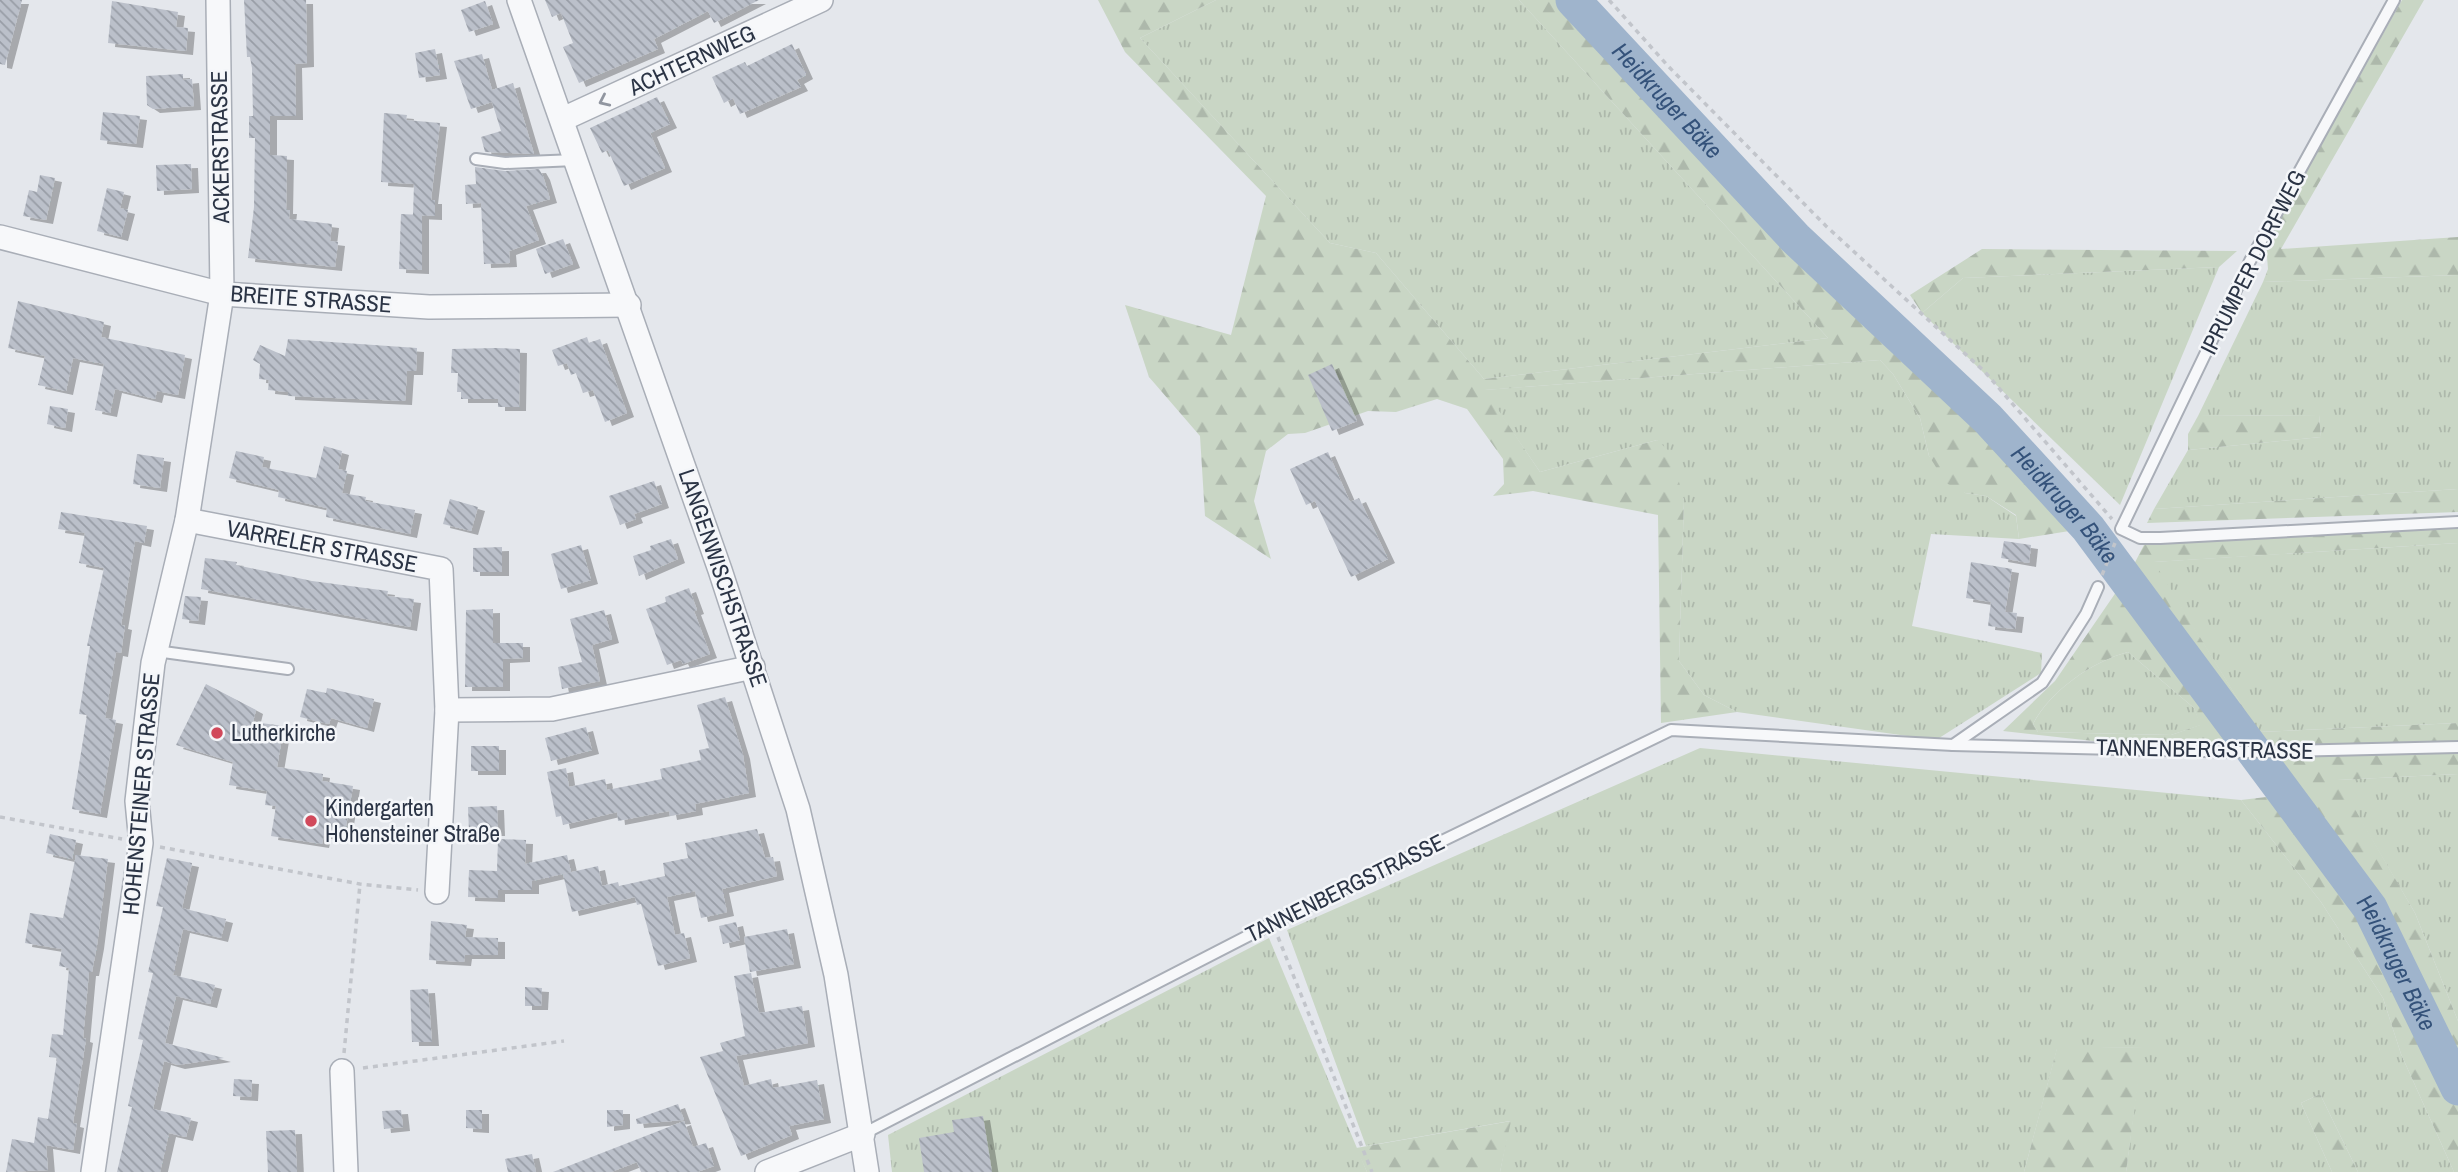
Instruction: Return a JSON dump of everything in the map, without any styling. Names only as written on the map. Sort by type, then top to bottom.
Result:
[{"type":"street","name":"ACKERSTRASSE","points":[[218,0],[222,294]]},
{"type":"street","name":"LANGENWISCHSTRASSE","points":[[519,0],[629,305],[753,667],[798,809],[836,975],[867,1172]]},
{"type":"street","name":"ACHTERNWEG","points":[[563,119],[821,0]]},
{"type":"street","name":"BREITE STRASSE","points":[[0,237],[222,294],[429,307],[629,305]]},
{"type":"street","name":"HOHENSTEINER STRASSE","points":[[93,1172],[141,843],[137,801],[156,651],[187,520],[222,294]]},
{"type":"street","name":"VARRELER STRASSE","points":[[187,520],[441,569],[447,710],[437,892]]},
{"type":"street","points":[[447,710],[552,709],[753,667]]},
{"type":"street","points":[[342,1071],[346,1172]]},
{"type":"street","name":"TANNENBERGSTRASSE","points":[[767,1172],[863,1134]]},
{"type":"lane","name":"IPRUMPER DORFWEG","points":[[2119,535],[2250,261],[2393,0]]},
{"type":"lane","points":[[476,159],[505,163],[578,160]]},
{"type":"lane","points":[[2119,535],[2160,538],[2458,522]]},
{"type":"lane","points":[[1953,745],[2042,683],[2086,614],[2098,587]]},
{"type":"lane","points":[[156,651],[288,669]]},
{"type":"lane","name":"TANNENBERGSTRASSE","points":[[863,1134],[1273,923],[1671,730],[1953,745],[2245,752],[2458,747]]},
{"type":"path","points":[[1609,0],[1668,66],[1826,226],[1985,372],[2119,535],[2098,587]]},
{"type":"path","points":[[0,817],[360,884],[437,892]]},
{"type":"path","points":[[360,884],[342,1071],[564,1041]]},
{"type":"path","points":[[1273,923],[1373,1172]]},
{"type":"green space","points":[[1098,0],[1216,0],[1140,38],[1330,243],[1376,253],[1484,379],[1828,338],[1519,0],[1570,0],[1795,241],[1988,422],[2088,528],[2019,539],[2016,515],[1986,496],[1965,493],[1946,483],[1929,456],[1920,418],[1893,374],[1880,360],[1485,390],[1540,472],[1657,440],[1671,453],[1684,500],[1679,661],[1704,695],[1737,712],[1661,723],[1658,515],[1533,491],[1493,496],[1504,484],[1503,459],[1467,409],[1437,399],[1396,412],[1368,411],[1305,433],[1288,434],[1266,451],[1254,501],[1271,559],[1205,516],[1200,436],[1149,377],[1125,305],[1231,335],[1266,196],[1125,52]]},
{"type":"green space","points":[[1216,0],[1519,0],[1828,338],[1484,379],[1376,253],[1330,243],[1140,38]]},
{"type":"green space","points":[[2402,0],[2424,0],[2281,249],[2458,237],[2458,275],[2263,282],[2268,269],[2266,244]]},
{"type":"green space","points":[[1982,249],[2237,251],[2219,267],[1963,278],[1922,313],[1910,295]]},
{"type":"green space","points":[[2219,267],[2120,505],[1922,313],[1963,278]]},
{"type":"green space","points":[[2458,275],[2458,489],[2154,509],[2188,450],[2321,437],[2319,415],[2198,416],[2263,282]]},
{"type":"green space","points":[[1880,360],[1893,374],[1920,418],[1929,456],[1965,493],[1986,496],[2016,516],[2019,539],[1931,534],[1912,626],[2042,653],[2041,673],[1936,740],[1737,712],[1704,695],[1679,661],[1684,500],[1657,440],[1540,472],[1484,390]]},
{"type":"green space","points":[[2319,415],[2321,437],[2188,450],[2188,434],[2198,416]]},
{"type":"green space","points":[[2458,489],[2458,512],[2147,523],[2154,509]]},
{"type":"green space","points":[[2458,528],[2458,543],[2154,562],[2258,732],[2458,723],[2458,774],[2338,780],[2415,913],[2458,1021],[2458,1078],[2376,913],[2267,759],[2129,574],[2145,543]]},
{"type":"green space","points":[[2458,543],[2458,723],[2258,732],[2153,562]]},
{"type":"green space","points":[[2123,582],[2235,732],[2229,756],[2003,731],[2055,681]],"holes":[[[2128,652],[2194,708],[2200,725],[2171,735],[2038,732],[2033,724],[2050,700],[2074,679],[2101,662]]]},
{"type":"green space","points":[[2128,652],[2194,708],[2201,725],[2171,735],[2038,732],[2033,724],[2061,689],[2101,662]]},
{"type":"green space","points":[[1700,748],[2241,800],[2321,902],[2383,998],[2401,1054],[2454,1172],[2358,1172],[2320,1094],[2301,1103],[2332,1172],[2126,1172],[2142,1047],[2057,1049],[2024,1172],[1500,1172],[1510,1121],[1366,1146],[1287,930]]},
{"type":"green space","points":[[2458,774],[2458,1021],[2415,913],[2337,780]]},
{"type":"green space","points":[[2283,795],[2368,909],[2454,1088],[2458,1099],[2458,1172],[2454,1172],[2401,1054],[2383,998],[2321,902],[2241,800]]},
{"type":"green space","points":[[1269,938],[1367,1172],[892,1172],[888,1135]]},
{"type":"green space","points":[[2143,1047],[2126,1172],[2024,1172],[2057,1048]]},
{"type":"green space","points":[[2320,1094],[2358,1172],[2332,1172],[2301,1103]]},
{"type":"green space","points":[[1511,1121],[1500,1172],[1367,1172],[1356,1148]]},
{"type":"building","points":[[0,0],[22,0],[5,65],[0,64]]},
{"type":"building","points":[[244,0],[306,0],[307,63],[295,64],[296,116],[270,116],[270,155],[287,156],[286,210],[290,210],[289,219],[332,224],[330,241],[338,242],[335,267],[248,258],[254,207],[255,138],[249,138],[249,116],[253,116],[252,68],[250,57],[247,57]]},
{"type":"building","points":[[545,0],[759,0],[714,23],[708,11],[654,39],[658,49],[579,83],[563,47],[573,43],[561,13],[552,17]]},
{"type":"building","points":[[112,1],[178,12],[176,27],[188,28],[186,51],[108,43]]},
{"type":"building","points":[[485,1],[493,24],[469,32],[461,10]]},
{"type":"building","points":[[792,44],[806,75],[797,80],[801,87],[740,114],[733,98],[724,103],[712,77],[745,62],[747,66]]},
{"type":"building","points":[[435,49],[440,75],[419,78],[415,53]]},
{"type":"building","points":[[482,54],[492,90],[513,83],[534,154],[485,152],[481,137],[501,131],[492,102],[471,109],[454,61]]},
{"type":"building","points":[[183,74],[183,80],[192,79],[194,106],[153,109],[147,105],[146,76]]},
{"type":"building","points":[[657,97],[670,124],[650,133],[665,168],[624,186],[608,150],[602,153],[590,128]]},
{"type":"building","points":[[103,112],[140,116],[136,144],[100,140]]},
{"type":"building","points":[[384,113],[407,115],[406,120],[440,123],[431,200],[435,200],[435,216],[413,215],[414,184],[381,182]]},
{"type":"building","points":[[191,164],[192,189],[157,191],[156,165]]},
{"type":"building","points":[[475,167],[505,171],[539,169],[543,176],[550,199],[526,206],[539,240],[509,251],[510,263],[484,264],[481,203],[466,204],[465,185],[476,184]]},
{"type":"building","points":[[40,175],[55,178],[46,220],[23,216],[29,190],[37,192]]},
{"type":"building","points":[[107,188],[124,192],[120,208],[128,210],[121,237],[97,231]]},
{"type":"building","points":[[401,214],[422,215],[422,270],[399,269]]},
{"type":"building","points":[[563,239],[573,264],[545,274],[536,249]]},
{"type":"building","points":[[18,301],[104,322],[101,337],[185,355],[178,395],[157,391],[155,399],[115,389],[110,413],[95,410],[104,364],[73,358],[66,391],[38,385],[45,356],[8,348]]},
{"type":"building","points":[[587,337],[589,343],[600,339],[627,413],[605,422],[593,390],[583,393],[576,373],[571,375],[567,363],[558,366],[552,350]]},
{"type":"building","points":[[288,339],[417,348],[416,371],[407,371],[405,401],[288,396],[288,392],[268,390],[269,380],[259,379],[260,364],[253,360],[260,345],[285,356]]},
{"type":"building","points":[[452,349],[520,349],[519,407],[498,407],[498,399],[461,399],[461,392],[457,392],[458,373],[451,373]]},
{"type":"building","points":[[1332,364],[1357,421],[1332,431],[1308,375]]},
{"type":"building","points":[[50,406],[68,409],[65,428],[47,424]]},
{"type":"building","points":[[324,446],[342,451],[338,469],[347,471],[342,493],[366,497],[365,501],[415,510],[410,534],[326,517],[327,508],[278,497],[279,490],[229,478],[236,451],[264,457],[262,467],[316,478]]},
{"type":"building","points":[[1328,452],[1350,502],[1359,498],[1388,559],[1351,577],[1315,501],[1306,505],[1290,469]]},
{"type":"building","points":[[137,454],[164,458],[160,488],[133,484]]},
{"type":"building","points":[[654,481],[662,504],[634,514],[636,519],[620,525],[609,496]]},
{"type":"building","points":[[450,499],[478,507],[471,531],[443,524]]},
{"type":"building","points":[[61,512],[147,526],[144,543],[135,541],[121,625],[125,626],[121,653],[116,652],[105,718],[116,720],[100,814],[72,809],[87,715],[79,714],[90,646],[87,646],[104,568],[79,563],[85,533],[58,529]]},
{"type":"building","points":[[671,539],[678,559],[639,576],[633,556],[651,550],[650,546]]},
{"type":"building","points":[[2004,541],[2031,545],[2029,563],[2001,558]]},
{"type":"building","points":[[581,545],[591,580],[561,589],[551,554]]},
{"type":"building","points":[[502,547],[502,572],[473,572],[473,548]]},
{"type":"building","points":[[205,558],[237,562],[236,565],[312,581],[388,591],[387,596],[414,599],[410,627],[201,589]]},
{"type":"building","points":[[1971,562],[2012,569],[2005,612],[2017,613],[2015,629],[1988,626],[1991,602],[1966,598]]},
{"type":"building","points":[[689,588],[697,610],[694,611],[710,654],[683,664],[681,660],[667,665],[646,609],[666,602],[665,597]]},
{"type":"building","points":[[185,596],[201,597],[198,621],[182,619]]},
{"type":"building","points":[[493,609],[493,643],[523,643],[523,658],[503,659],[503,687],[465,687],[466,610]]},
{"type":"building","points":[[604,610],[612,639],[592,645],[600,681],[562,689],[558,667],[582,662],[570,619]]},
{"type":"building","points":[[206,684],[256,710],[253,722],[284,726],[277,767],[323,774],[322,781],[353,786],[344,838],[324,835],[322,844],[271,836],[276,806],[265,805],[267,791],[229,785],[233,762],[176,745]]},
{"type":"building","points":[[327,688],[374,699],[367,728],[331,718],[329,724],[300,717],[307,689],[326,693]]},
{"type":"building","points":[[725,697],[743,755],[749,793],[695,804],[696,811],[670,816],[669,811],[618,821],[617,812],[563,825],[561,816],[556,817],[547,772],[566,768],[569,787],[605,779],[607,790],[662,779],[660,769],[701,760],[699,750],[709,748],[697,705]]},
{"type":"building","points":[[586,727],[592,750],[551,761],[545,738]]},
{"type":"building","points":[[471,746],[499,746],[499,771],[471,771]]},
{"type":"building","points":[[497,806],[498,832],[469,832],[468,807]]},
{"type":"building","points":[[757,829],[765,858],[773,857],[777,876],[722,889],[727,912],[701,918],[695,891],[667,897],[675,935],[684,933],[690,958],[658,966],[641,904],[637,905],[635,897],[572,912],[563,874],[598,866],[602,886],[618,882],[619,886],[665,876],[663,863],[688,858],[685,843]]},
{"type":"building","points":[[50,834],[76,840],[72,859],[46,853]]},
{"type":"building","points":[[498,839],[526,840],[525,864],[567,855],[571,872],[532,881],[532,890],[498,890],[498,898],[468,897],[469,870],[497,871]]},
{"type":"building","points":[[76,855],[108,859],[97,945],[92,972],[89,972],[83,1038],[86,1039],[73,1123],[77,1124],[73,1150],[46,1145],[48,1170],[6,1172],[12,1139],[34,1143],[38,1117],[48,1119],[57,1058],[49,1057],[52,1034],[63,1035],[69,968],[59,966],[62,949],[25,943],[30,913],[63,918]]},
{"type":"building","points":[[167,858],[192,863],[182,908],[226,919],[221,938],[183,929],[173,975],[215,985],[210,1004],[176,996],[165,1043],[224,1058],[178,1065],[164,1061],[153,1109],[191,1118],[186,1137],[169,1133],[160,1172],[117,1172],[132,1107],[128,1106],[143,1040],[138,1039],[153,973],[148,972],[163,907],[156,906]]},
{"type":"building","points":[[431,921],[467,925],[465,937],[498,938],[498,955],[465,955],[464,962],[429,960]]},
{"type":"building","points":[[736,922],[740,940],[723,944],[719,926]]},
{"type":"building","points":[[787,929],[794,964],[750,972],[744,937]]},
{"type":"building","points":[[751,973],[759,1013],[802,1006],[808,1043],[736,1056],[744,1086],[771,1079],[773,1088],[817,1080],[824,1119],[789,1126],[792,1135],[741,1156],[700,1057],[723,1051],[720,1043],[745,1036],[734,976]]},
{"type":"building","points":[[525,987],[542,988],[541,1006],[525,1006]]},
{"type":"building","points":[[428,989],[432,1042],[412,1042],[410,990]]},
{"type":"building","points":[[234,1079],[252,1080],[251,1097],[233,1096]]},
{"type":"building","points":[[678,1104],[684,1120],[637,1124],[636,1119]]},
{"type":"building","points":[[401,1110],[403,1127],[384,1129],[382,1111]]},
{"type":"building","points":[[466,1110],[482,1110],[482,1129],[466,1128]]},
{"type":"building","points":[[607,1110],[623,1110],[623,1125],[607,1127]]},
{"type":"building","points":[[983,1116],[992,1172],[924,1172],[919,1138],[954,1132],[952,1120]]},
{"type":"building","points":[[684,1121],[693,1147],[706,1143],[714,1166],[697,1172],[641,1172],[637,1162],[611,1172],[553,1172]]},
{"type":"building","points":[[295,1130],[297,1172],[268,1172],[266,1131]]},
{"type":"building","points":[[532,1154],[536,1172],[508,1172],[505,1159]]},
{"type":"waterway","name":"Heidkruger Bäke","points":[[1573,0],[1795,238],[1988,419],[2088,528],[2370,908],[2458,1088]]},
{"type":"place","name":"Lutherkirche","points":[[217,733]]},
{"type":"place","name":"Kindergarten Hohensteiner Straße","points":[[311,821]]}]
